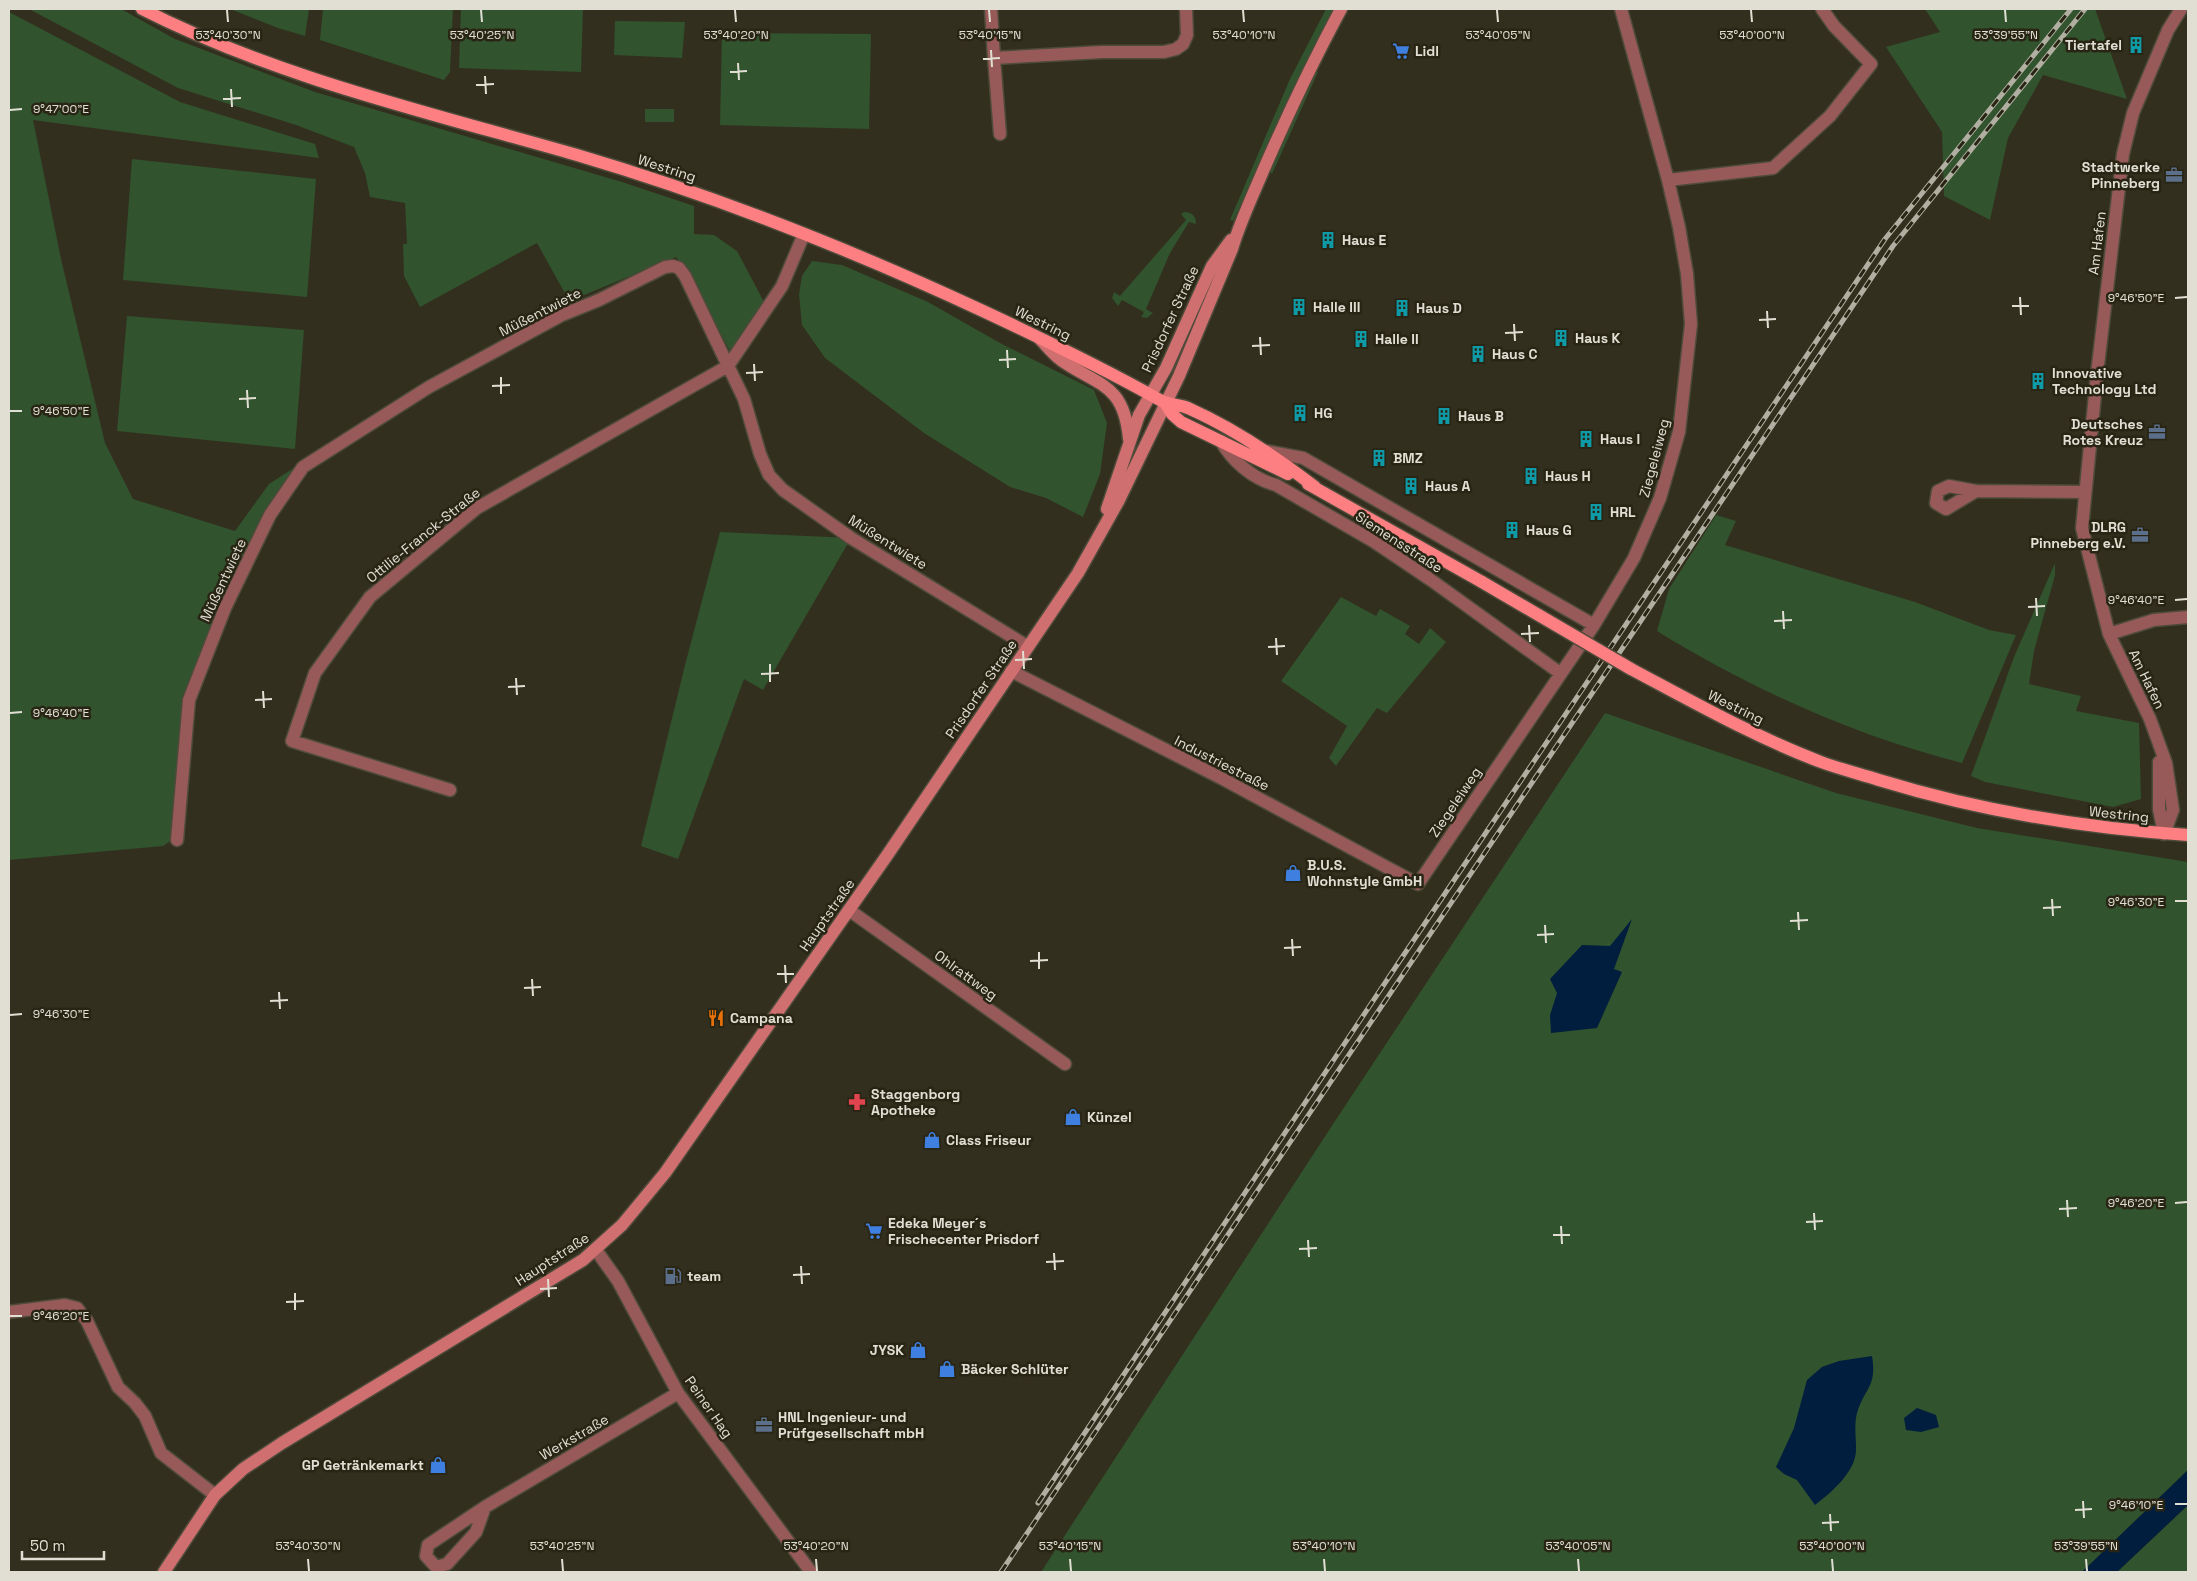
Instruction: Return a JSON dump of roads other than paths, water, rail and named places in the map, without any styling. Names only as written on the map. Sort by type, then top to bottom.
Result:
[{"type":"main road","name":"Westring","points":[[142,9],[203,37],[295,72],[407,107],[644,176],[804,234],[921,282],[1037,336],[1165,403],[1187,407],[1266,450],[1314,487]]},
{"type":"main road","name":"Prisdorfer Straße","points":[[888,854],[1078,573],[1119,500],[1165,403],[1180,376],[1238,230],[1309,70],[1342,9]]},
{"type":"main road","name":"Prisdorfer Straße","points":[[1097,539],[1129,440],[1150,394],[1166,368],[1212,266],[1238,230]]},
{"type":"main road","points":[[1037,336],[1060,360],[1110,389],[1124,412],[1129,440]]},
{"type":"main road","name":"Westring","points":[[1165,403],[1172,414],[1181,422],[1314,487],[1631,669],[1732,723],[1822,762],[1928,794],[2026,816],[2164,834],[2188,835]]},
{"type":"main road","name":"Hauptstraße","points":[[164,1572],[215,1495],[243,1469],[282,1443],[583,1260],[622,1225],[664,1172],[888,854]]},
{"type":"street","points":[[991,9],[1000,134]]},
{"type":"street","points":[[994,58],[1176,50],[1183,44],[1187,35],[1186,9]]},
{"type":"street","name":"Ziegeleiweg","points":[[1418,884],[1560,673],[1594,626],[1634,558],[1660,498],[1679,432],[1691,324],[1687,274],[1668,180],[1621,9]]},
{"type":"street","points":[[1668,180],[1773,168],[1830,116],[1871,64],[1834,26],[1822,9]]},
{"type":"street","name":"Am Hafen","points":[[2164,834],[2173,810],[2166,763],[2150,719],[2109,634],[2082,528],[2084,492],[2123,154],[2133,113],[2168,30],[2181,9]]},
{"type":"street","name":"Ottilie-Franck-Straße","points":[[450,790],[292,741],[314,673],[370,597],[477,508],[728,366],[782,286],[804,234]]},
{"type":"street","name":"Müßentwiete","points":[[177,840],[189,700],[225,608],[270,515],[303,467],[429,387],[562,315],[599,300],[665,267],[673,266],[680,268],[744,399],[760,454],[769,475],[782,490],[851,538],[1027,646]]},
{"type":"street","name":"Siemensstraße","points":[[1221,441],[1228,454],[1240,465],[1266,482],[1276,485],[1373,541],[1424,575],[1560,673]]},
{"type":"street","name":"Siemensstraße","points":[[1266,450],[1304,458],[1594,626]]},
{"type":"street","points":[[1976,490],[2084,492]]},
{"type":"street","points":[[2109,634],[2154,620],[2188,617]]},
{"type":"street","name":"Industriestraße","points":[[1011,671],[1221,778],[1418,884]]},
{"type":"street","name":"Ohlrattweg","points":[[849,910],[1065,1064]]},
{"type":"street","name":"Peiner Hag","points":[[596,1250],[613,1272],[678,1393],[811,1572]]},
{"type":"street","points":[[9,1312],[65,1305],[77,1308],[87,1321],[118,1387],[135,1403],[145,1416],[161,1453],[215,1495]]},
{"type":"street","name":"Werkstraße","points":[[485,1507],[476,1532],[447,1564],[436,1567],[426,1556],[428,1545],[485,1507],[678,1393]]},
{"type":"water","points":[[1632,919],[1614,969],[1622,972],[1597,1028],[1551,1033],[1550,1015],[1557,993],[1550,979],[1582,945],[1610,946]]},
{"type":"water","points":[[1872,1356],[1872,1381],[1860,1404],[1856,1417],[1856,1448],[1852,1465],[1836,1487],[1815,1505],[1797,1480],[1784,1474],[1776,1467],[1794,1428],[1807,1380],[1822,1367],[1839,1361]]},
{"type":"water","points":[[1917,1408],[1936,1415],[1939,1427],[1921,1432],[1906,1430],[1904,1418]]},
{"type":"water","points":[[2188,1470],[2188,1505],[2117,1572],[2082,1572]]},
{"type":"railway","points":[[1038,1503],[1885,239],[2071,9]]},
{"type":"railway","points":[[1001,1572],[1893,246],[2085,9]]},
{"type":"place","name":"Tiertafel","points":[[2136,45]]},
{"type":"place","name":"Lidl","points":[[1401,51]]},
{"type":"place","name":"Stadtwerke Pinneberg","points":[[2174,175]]},
{"type":"place","name":"Haus E","points":[[1328,240]]},
{"type":"place","name":"Halle III","points":[[1299,307]]},
{"type":"place","name":"Haus D","points":[[1402,308]]},
{"type":"place","name":"Haus K","points":[[1561,338]]},
{"type":"place","name":"Halle II","points":[[1361,339]]},
{"type":"place","name":"Haus C","points":[[1478,354]]},
{"type":"place","name":"Innovative Technology Ltd","points":[[2038,381]]},
{"type":"place","name":"HG","points":[[1300,413]]},
{"type":"place","name":"Haus B","points":[[1444,416]]},
{"type":"place","name":"Deutsches Rotes Kreuz","points":[[2157,432]]},
{"type":"place","name":"Haus I","points":[[1586,439]]},
{"type":"place","name":"BMZ","points":[[1379,458]]},
{"type":"place","name":"Haus H","points":[[1531,476]]},
{"type":"place","name":"Haus A","points":[[1411,486]]},
{"type":"place","name":"HRL","points":[[1596,512]]},
{"type":"place","name":"Haus G","points":[[1512,530]]},
{"type":"place","name":"DLRG Pinneberg e.V.","points":[[2140,535]]},
{"type":"place","name":"B.U.S. Wohnstyle GmbH","points":[[1293,873]]},
{"type":"place","name":"Campana","points":[[716,1018]]},
{"type":"place","name":"Staggenborg Apotheke","points":[[857,1102]]},
{"type":"place","name":"Künzel","points":[[1073,1117]]},
{"type":"place","name":"Class Friseur","points":[[932,1140]]},
{"type":"place","name":"Edeka Meyer´s Frischecenter Prisdorf","points":[[874,1231]]},
{"type":"place","name":"team","points":[[673,1276]]},
{"type":"place","name":"JYSK","points":[[918,1350]]},
{"type":"place","name":"Bäcker Schlüter","points":[[947,1369]]},
{"type":"place","name":"HNL Ingenieur- und Prüfgesellschaft mbH","points":[[764,1425]]},
{"type":"place","name":"GP Getränkemarkt","points":[[438,1465]]}]
